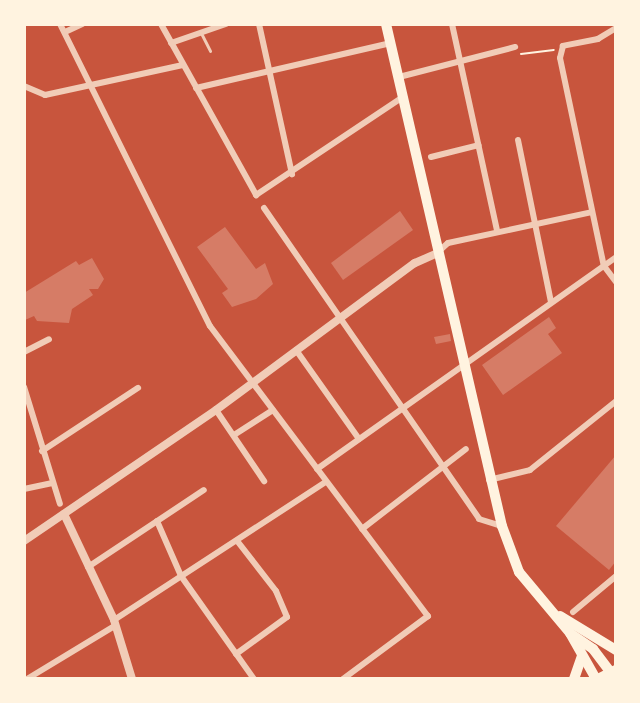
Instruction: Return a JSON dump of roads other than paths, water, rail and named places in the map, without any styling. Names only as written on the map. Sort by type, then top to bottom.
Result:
[{"type":"main road","points":[[390,26],[435,254],[502,526],[519,572],[570,633],[597,679],[614,674],[593,649],[570,633]]},
{"type":"main road","points":[[551,611],[616,650]]},
{"type":"main road","points":[[574,679],[582,656]]},
{"type":"street","points":[[60,24],[210,326],[428,616],[343,679]]},
{"type":"street","points":[[65,32],[82,24]]},
{"type":"street","points":[[161,24],[256,195],[292,174],[403,97]]},
{"type":"street","points":[[171,43],[226,24]]},
{"type":"street","points":[[259,24],[292,174]]},
{"type":"street","points":[[452,24],[497,231]]},
{"type":"street","points":[[614,27],[562,49],[560,58],[604,266],[616,282]]},
{"type":"street","points":[[196,88],[391,43]]},
{"type":"street","points":[[487,43],[489,53]]},
{"type":"street","points":[[399,77],[515,47]]},
{"type":"street","points":[[24,86],[45,95],[183,65]]},
{"type":"street","points":[[518,140],[551,302]]},
{"type":"street","points":[[431,157],[479,145]]},
{"type":"street","points":[[264,208],[479,519],[502,526]]},
{"type":"street","points":[[24,541],[62,509],[216,410],[415,263],[435,254],[448,243],[592,212]]},
{"type":"street","points":[[317,469],[616,257]]},
{"type":"street","points":[[24,352],[49,339]]},
{"type":"street","points":[[296,350],[359,439]]},
{"type":"street","points":[[24,387],[52,483],[115,622],[132,679]]},
{"type":"street","points":[[42,451],[138,388]]},
{"type":"street","points":[[489,480],[530,470],[616,401]]},
{"type":"street","points":[[216,410],[264,481]]},
{"type":"street","points":[[234,435],[273,410]]},
{"type":"street","points":[[362,529],[445,469],[466,449]]},
{"type":"street","points":[[27,679],[326,482]]},
{"type":"street","points":[[24,489],[52,483]]},
{"type":"street","points":[[88,567],[204,490]]},
{"type":"street","points":[[157,521],[181,576],[254,679]]},
{"type":"street","points":[[236,654],[287,617],[276,591],[238,542]]},
{"type":"street","points":[[573,612],[616,576]]},
{"type":"street","points":[[352,672],[357,679]]},
{"type":"lane","points":[[201,33],[210,51]]}]
